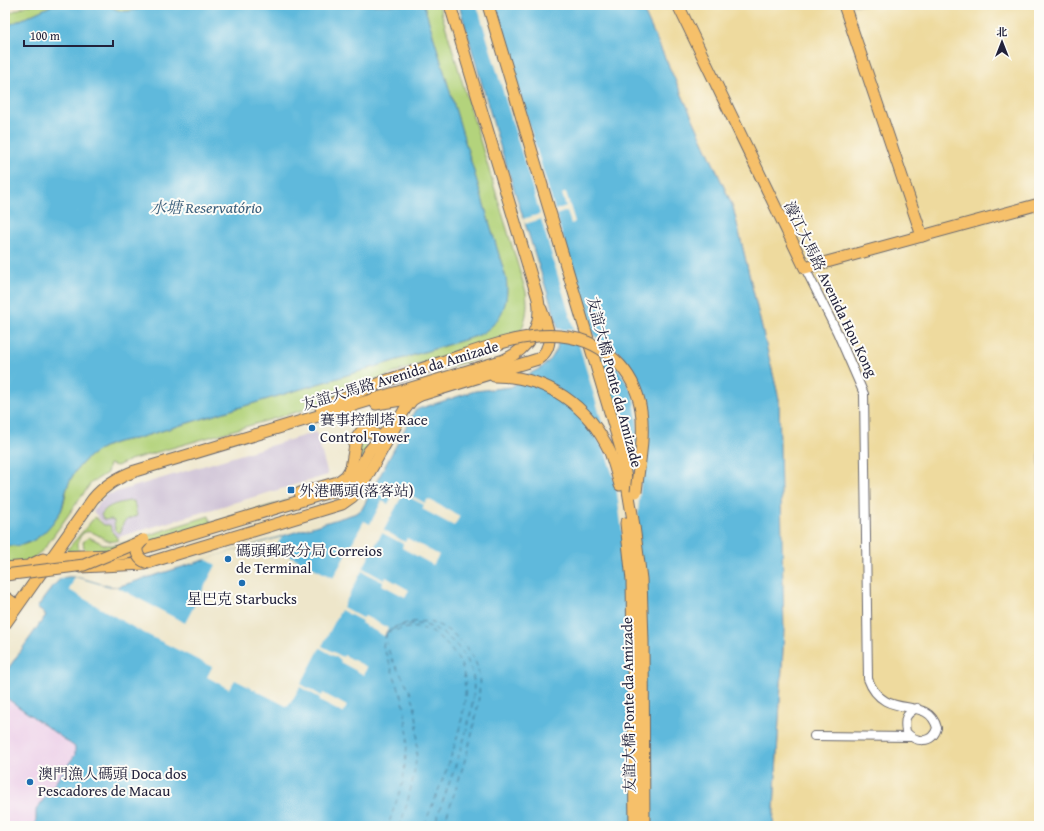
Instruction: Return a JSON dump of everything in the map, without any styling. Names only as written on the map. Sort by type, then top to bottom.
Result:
[{"type":"main road","name":"友誼大馬路 Avenida da Amizade","points":[[322,411],[502,354],[519,343],[526,334],[531,323],[533,311],[531,300],[443,5]]},
{"type":"main road","name":"友誼大馬路 Avenida da Amizade","points":[[5,624],[93,490],[117,472],[131,466],[512,356],[523,348],[534,334],[539,316],[538,298],[450,5]]},
{"type":"main road","name":"友誼大橋 Ponte da Amizade","points":[[480,5],[602,407],[612,444],[620,484],[627,526],[632,580],[635,826]]},
{"type":"main road","name":"友誼大橋 Ponte da Amizade","points":[[488,5],[621,449],[641,579],[643,642],[644,826]]},
{"type":"main road","name":"濠江大馬路 Avenida Hou Kong","points":[[678,5],[805,268]]},
{"type":"main road","points":[[844,5],[922,236]]},
{"type":"main road","points":[[805,268],[1039,204]]},
{"type":"main road","points":[[322,411],[408,399],[534,361],[544,354],[549,343],[550,334],[538,298]]},
{"type":"main road","points":[[322,411],[385,381],[515,339],[554,336],[574,338],[590,343],[615,360],[633,385],[642,414],[642,439],[634,505],[634,526]]},
{"type":"main road","points":[[483,376],[504,376],[527,379],[560,393],[579,408],[595,426],[606,445],[620,484]]},
{"type":"main road","points":[[5,568],[28,566],[48,558],[127,553],[340,489],[354,479],[412,400],[422,394]]},
{"type":"main road","points":[[56,568],[150,563],[338,506],[352,497],[365,479],[379,439],[402,413]]},
{"type":"main road","points":[[5,575],[91,563],[144,540],[341,480],[349,471],[358,436],[363,432],[374,433],[379,439]]},
{"type":"main road","points":[[355,445],[359,440],[366,440],[374,452]]},
{"type":"main road","points":[[144,540],[138,545],[138,555],[143,561],[150,563]]},
{"type":"main road","name":"友誼大馬路 Avenida da Amizade","points":[[5,614],[9,600],[48,558]]},
{"type":"street","name":"濠江大馬路 Avenida Hou Kong","points":[[805,268],[837,332],[864,394],[866,404],[867,670],[871,686],[876,695],[887,703],[903,707],[917,708]]},
{"type":"street","points":[[814,736],[910,737],[920,740],[930,739],[935,734],[937,728],[932,716],[917,708],[908,713],[905,717],[906,732],[910,737]]},
{"type":"shaded area","points":[[316,432],[328,475],[115,538],[93,511],[106,495]]},
{"type":"shaded area","name":"澳門漁人碼頭 Doca dos Pescadores de Macau","points":[[5,697],[75,747],[76,751],[75,755],[35,817],[36,826],[5,826]]},
{"type":"green space","points":[[28,5],[53,5],[5,27],[5,15]]},
{"type":"green space","points":[[110,5],[149,5],[140,9],[124,11]]},
{"type":"green space","points":[[424,5],[439,5],[526,292],[527,302],[525,321],[521,331],[399,371],[314,407],[130,460],[117,466],[109,464],[107,473],[91,483],[44,549],[32,559],[19,565],[5,566],[5,545],[23,545],[31,542],[44,532],[61,511],[68,485],[79,466],[95,452],[104,447],[477,336],[492,326],[502,312],[505,304],[507,287],[506,278]]},
{"type":"green space","points":[[511,346],[496,353],[394,383],[394,380]]},
{"type":"green space","points":[[363,443],[367,444],[368,447],[352,476],[343,485],[127,549],[98,553],[88,551],[84,548],[83,542],[89,537],[105,545],[117,545],[209,516],[211,523],[342,484],[348,479],[354,467],[358,450]]},
{"type":"green space","points":[[134,501],[137,516],[125,521],[122,525],[121,532],[118,533],[115,530],[114,521],[111,519],[104,520],[101,515],[109,507]]},
{"type":"green space","points":[[95,517],[104,525],[110,525],[113,533],[119,540],[110,541],[93,533],[85,532],[78,541],[80,552],[66,551]]},
{"type":"sand","points":[[641,5],[1039,5],[1039,826],[773,826],[783,650],[779,399],[733,207]]},
{"type":"water","name":"水塘 Reservatório","points":[[53,5],[110,5],[119,10],[129,11],[140,9],[149,5],[424,5],[506,278],[507,288],[505,305],[502,313],[492,326],[477,336],[104,447],[95,452],[79,466],[67,488],[61,512],[39,537],[20,545],[5,545],[5,27]]},
{"type":"water","points":[[459,5],[641,5],[733,207],[779,399],[784,631],[773,826],[36,826],[36,810],[75,755],[75,747],[5,697],[5,673],[46,615],[37,608],[58,581],[63,578],[70,577],[117,587],[357,513],[362,509],[415,410],[475,391],[511,387],[527,375],[541,368],[551,359],[557,349],[559,333],[555,316],[500,146]]},
{"type":"pier","points":[[477,5],[493,5],[555,210],[566,206],[562,194],[566,192],[575,222],[571,224],[567,211],[556,215],[593,335],[618,352],[636,377],[641,392],[641,480],[629,615],[626,562],[616,485],[605,451],[584,418],[532,376],[606,435],[578,342],[557,333],[556,329],[574,330],[541,219],[525,224],[523,219],[540,214]],"holes":[[[599,354],[618,368],[633,393],[639,434],[633,491],[617,414]]]},
{"type":"pier","points":[[397,488],[425,503],[428,499],[460,516],[454,526],[422,509],[424,505],[403,494],[384,530],[405,542],[407,538],[439,555],[433,565],[402,548],[403,544],[382,533],[363,568],[384,580],[386,577],[409,590],[405,597],[382,585],[383,582],[362,571],[343,607],[363,618],[365,616],[388,628],[384,636],[361,623],[362,621],[341,610],[322,646],[367,667],[364,675],[340,662],[341,660],[320,648],[301,684],[322,696],[323,693],[347,706],[343,713],[319,701],[320,698],[300,687],[290,704],[286,706],[235,680],[229,689],[207,677],[212,667],[138,630],[69,590],[75,577],[109,587],[117,587],[185,623],[216,565],[205,559],[282,537],[275,548],[333,578],[364,521],[370,524],[382,501],[388,504]]},
{"type":"ferry route","points":[[386,632],[407,623],[430,622],[449,631],[459,639],[472,654],[477,666],[479,681],[475,722],[462,769],[443,826]]},
{"type":"ferry route","points":[[391,630],[411,624],[424,625],[436,629],[448,637],[462,652],[469,664],[473,677],[474,692],[466,730],[434,826]]},
{"type":"ferry route","points":[[387,632],[405,628],[420,628],[433,633],[440,638],[455,654],[463,671],[465,688],[464,707],[460,728],[454,749],[424,826]]},
{"type":"ferry route","points":[[386,632],[389,652],[410,691],[416,715],[416,763],[413,780],[400,826]]},
{"type":"ferry route","points":[[386,634],[383,646],[403,700],[408,736],[403,782],[388,826]]},
{"type":"place","name":"賽事控制塔 Race Control Tower","points":[[312,428]]},
{"type":"place","name":"外港碼頭(落客站)","points":[[291,490]]},
{"type":"place","name":"碼頭郵政分局 Correios de Terminal","points":[[228,559]]},
{"type":"place","name":"星巴克 Starbucks","points":[[242,583]]},
{"type":"place","name":"澳門漁人碼頭 Doca dos Pescadores de Macau","points":[[30,782]]}]
